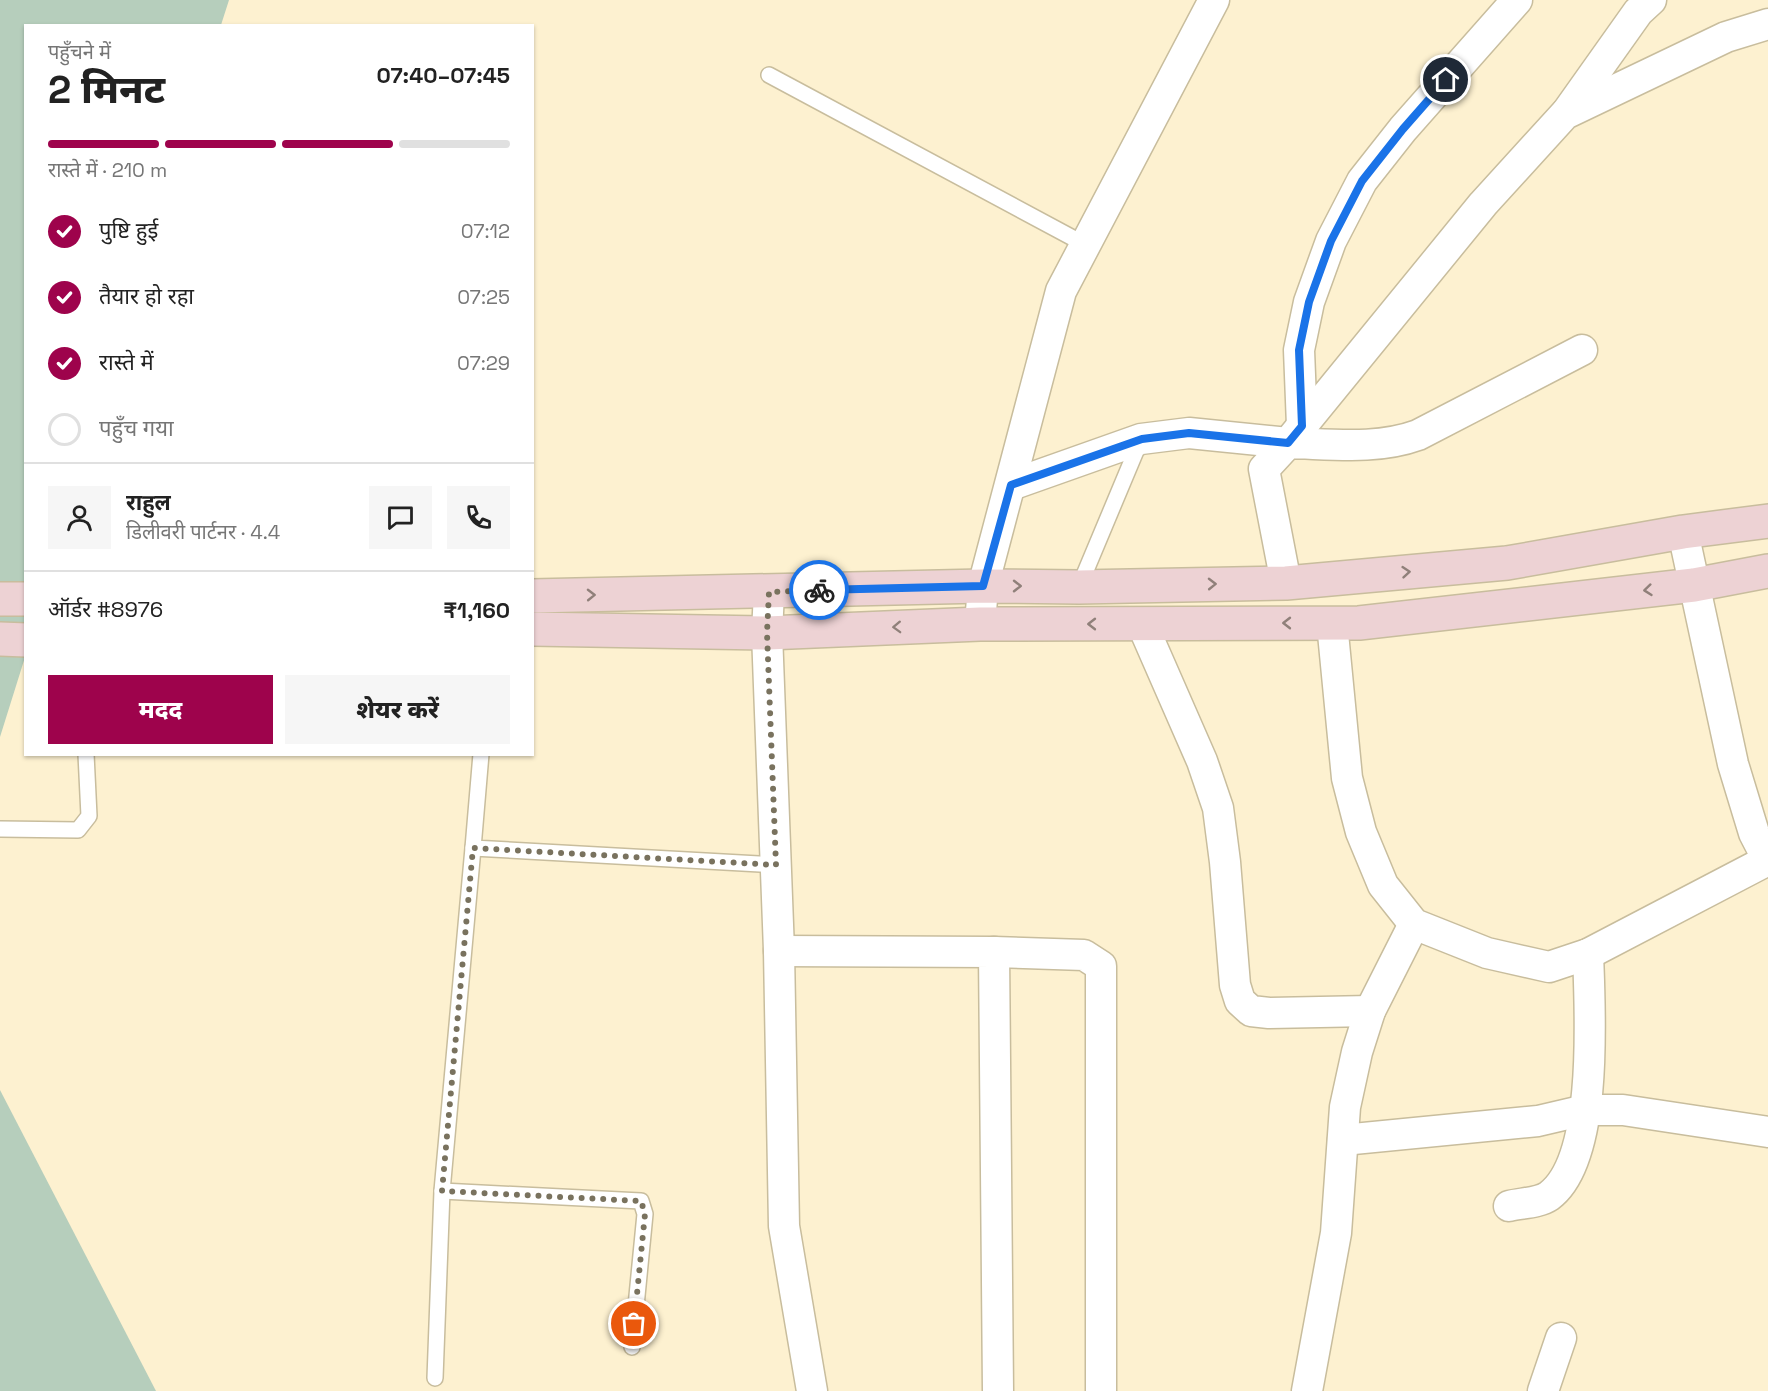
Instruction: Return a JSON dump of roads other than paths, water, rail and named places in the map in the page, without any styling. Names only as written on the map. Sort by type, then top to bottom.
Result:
[{"type":"main road","points":[[534,596],[1286,582],[1507,563],[1683,532],[1768,521]]},
{"type":"main road","points":[[534,629],[767,633],[980,624],[1359,623],[1694,585],[1768,571]]},
{"type":"main road","points":[[0,599],[24,599]]},
{"type":"main road","points":[[0,639],[24,640]]},
{"type":"street","points":[[980,624],[983,586],[1061,291],[1214,0]]},
{"type":"street","points":[[1295,435],[1299,350],[1309,302],[1331,241],[1362,181],[1403,129],[1517,0]]},
{"type":"street","points":[[1286,582],[1264,469],[1295,435],[1483,204],[1565,114],[1638,12],[1651,0]]},
{"type":"street","points":[[1565,114],[1726,37],[1768,24]]},
{"type":"street","points":[[1011,485],[1142,439],[1189,433],[1295,435],[1375,445],[1400,441],[1418,435],[1582,350]]},
{"type":"street","points":[[1332,623],[1347,778],[1361,832],[1383,885],[1414,924],[1487,953],[1549,967],[1588,954],[1768,860],[1754,833],[1733,764],[1683,532]]},
{"type":"street","points":[[769,592],[767,633],[779,951],[784,1226],[812,1391]]},
{"type":"street","points":[[1142,624],[1202,761],[1218,808],[1225,862],[1235,985],[1239,1001],[1251,1011],[1269,1013],[1370,1011]]},
{"type":"street","points":[[1307,1391],[1336,1233],[1345,1107],[1357,1052],[1370,1011],[1414,924]]},
{"type":"street","points":[[779,951],[994,952],[1084,955],[1101,966],[1101,1391]]},
{"type":"street","points":[[994,952],[998,1391]]},
{"type":"street","points":[[1509,1206],[1547,1198],[1560,1186],[1574,1157],[1586,1110],[1591,1037],[1588,954]]},
{"type":"street","points":[[1343,1140],[1538,1121],[1586,1110],[1623,1110],[1768,1132]]},
{"type":"street","points":[[1543,1391],[1561,1338]]},
{"type":"lane","points":[[769,75],[1086,245]]},
{"type":"lane","points":[[1079,586],[1142,439]]},
{"type":"lane","points":[[0,829],[78,830],[89,816],[87,756]]},
{"type":"lane","points":[[435,1378],[442,1191],[481,756]]},
{"type":"lane","points":[[473,848],[776,865]]},
{"type":"lane","points":[[442,1191],[641,1201],[645,1214],[632,1347]]}]
